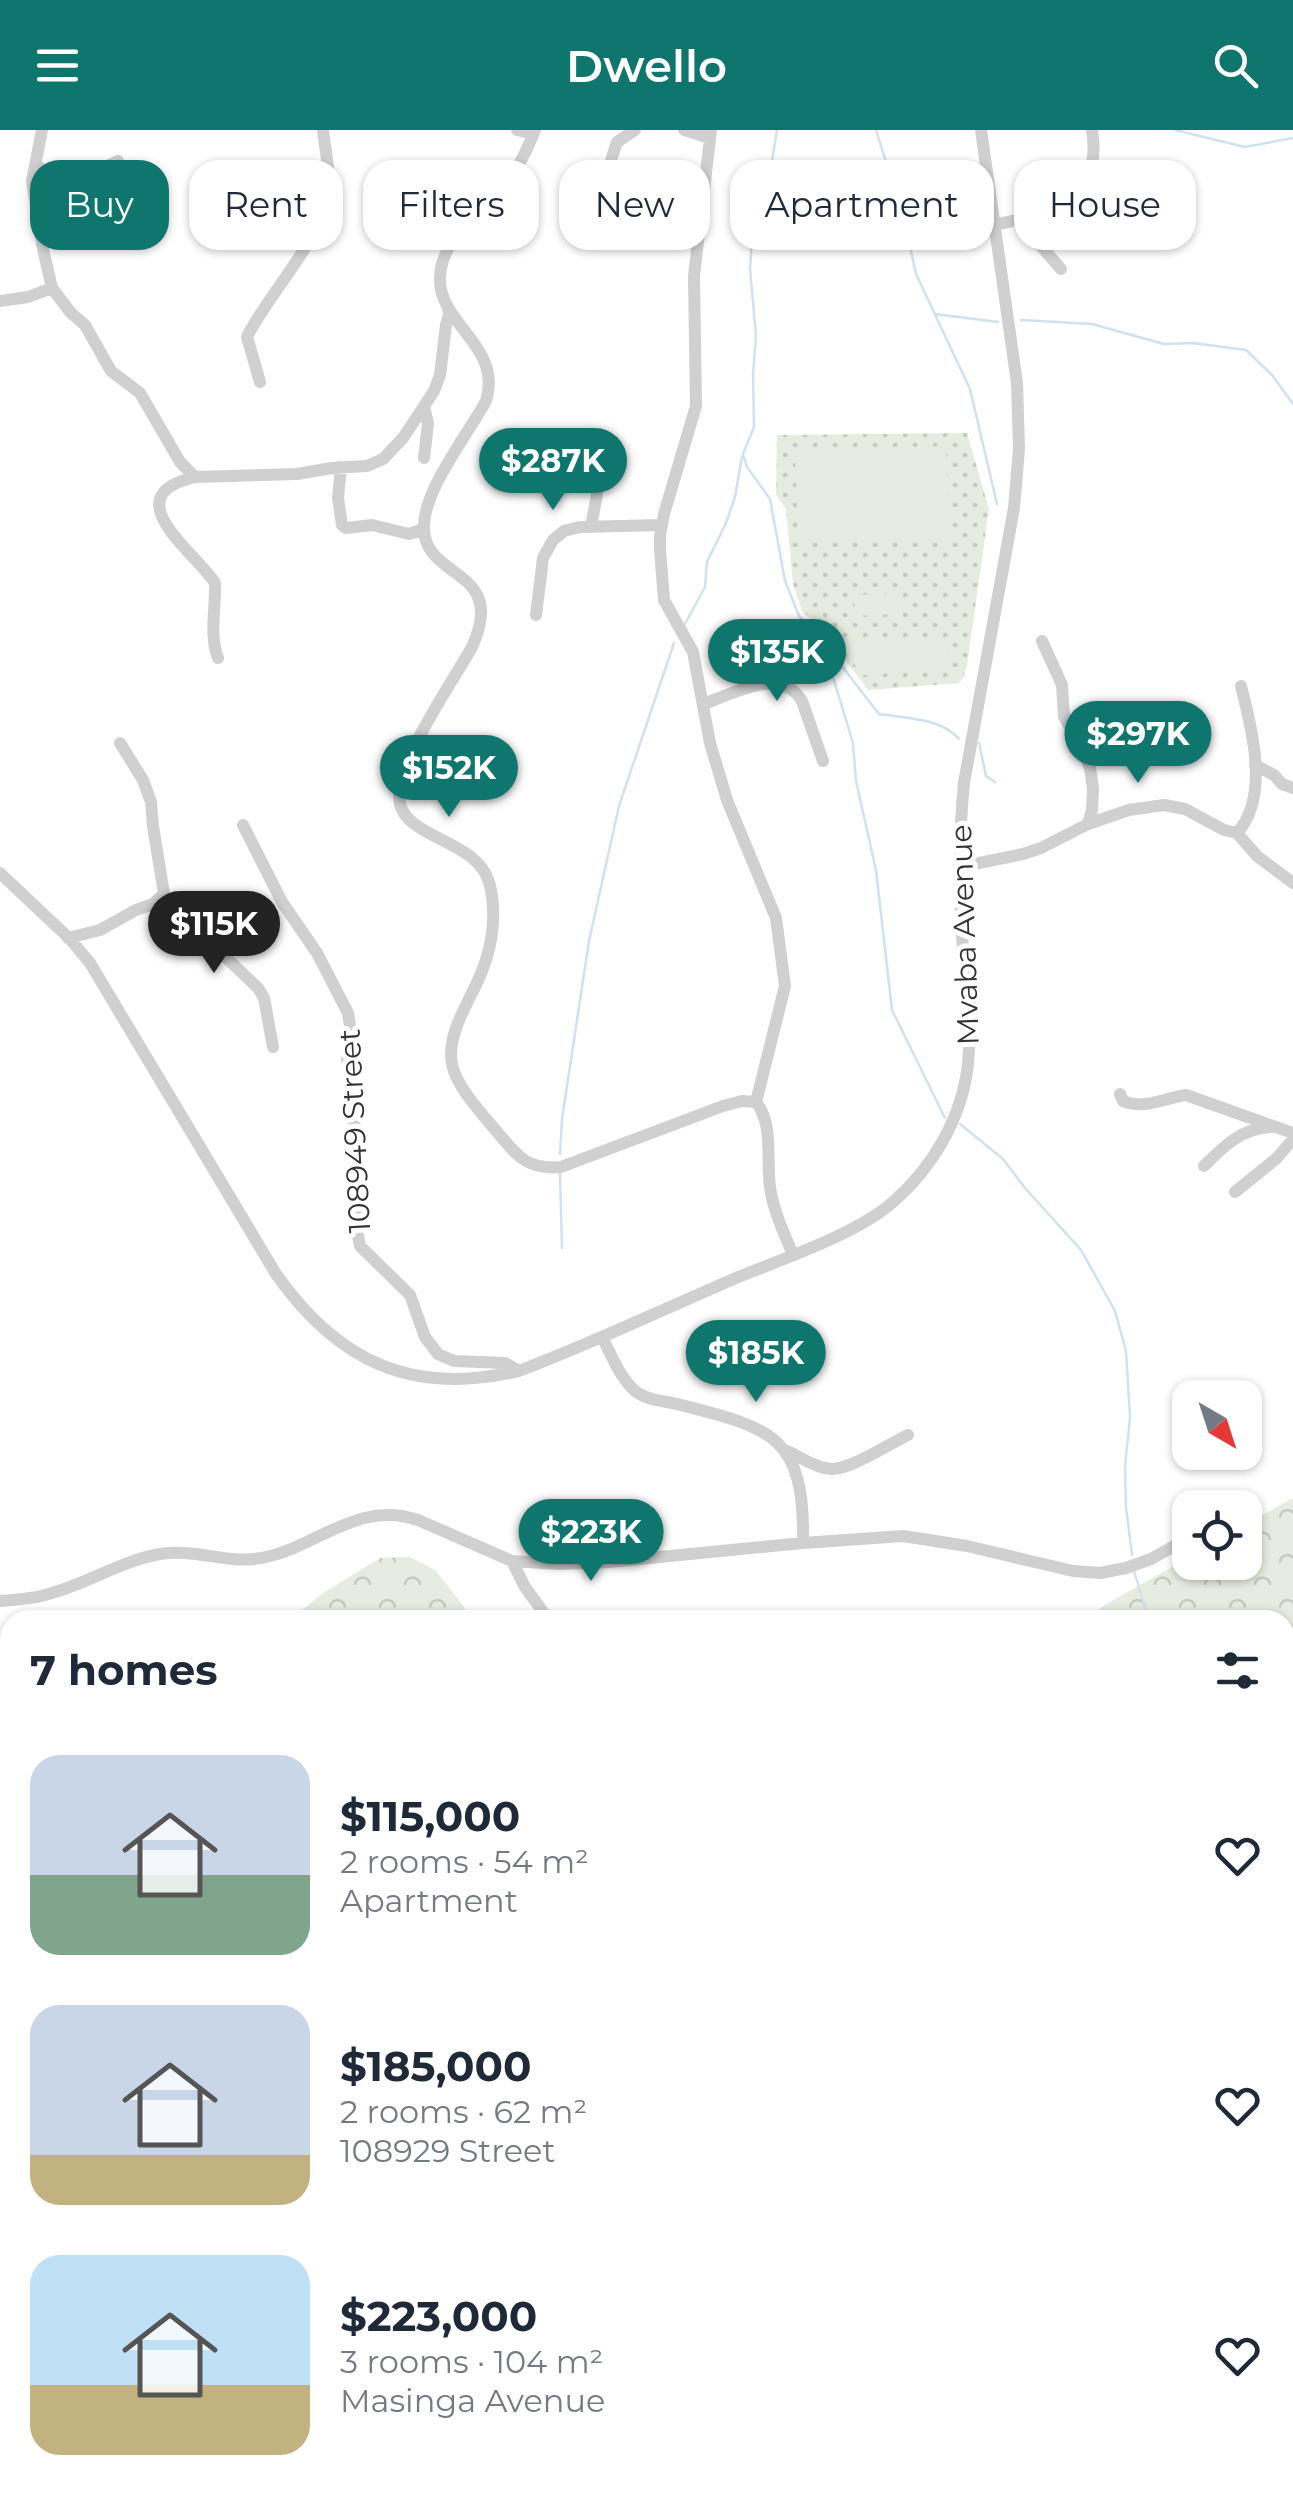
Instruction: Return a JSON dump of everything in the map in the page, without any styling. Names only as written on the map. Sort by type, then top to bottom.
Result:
[{"type":"street","points":[[36,160],[42,130]]},
{"type":"street","points":[[323,130],[327,160]]},
{"type":"street","points":[[218,658],[214,648],[215,583],[169,532],[160,509],[163,495],[177,481],[195,477],[367,466],[383,459],[403,438],[434,391],[450,315],[440,278],[449,249],[462,228],[513,172],[534,132],[517,130]]},
{"type":"street","points":[[611,160],[617,142],[636,130]]},
{"type":"street","points":[[684,130],[711,134],[694,276],[696,406],[661,526],[660,549],[664,600],[694,652],[710,744],[727,800],[774,910],[784,972],[782,1002],[756,1102]]},
{"type":"street","name":"Mvaba Avenue","points":[[0,873],[90,963],[294,1299],[332,1338],[364,1359],[410,1374],[458,1380],[519,1371],[794,1254],[889,1206],[932,1160],[953,1119],[965,1080],[969,1041],[960,867],[964,783],[1014,508],[1019,449],[1016,383],[981,130]]},
{"type":"street","points":[[1092,130],[1093,160]]},
{"type":"street","points":[[995,226],[1014,221]]},
{"type":"street","points":[[45,250],[52,288],[85,326],[112,372],[140,394],[180,462],[195,477]]},
{"type":"street","points":[[260,382],[247,337],[304,250]]},
{"type":"street","points":[[1044,250],[1060,270]]},
{"type":"street","points":[[0,300],[28,297],[52,288]]},
{"type":"street","points":[[446,303],[485,359],[490,386],[486,401],[435,489],[424,530],[434,554],[471,585],[482,608],[479,632],[409,760],[399,796],[406,816],[430,834],[468,853],[486,873],[490,886],[493,930],[483,970],[452,1042],[456,1077],[505,1142],[522,1160],[540,1167],[561,1166],[742,1100],[756,1102],[767,1125],[773,1202],[794,1254]]},
{"type":"street","points":[[424,406],[428,424],[424,458]]},
{"type":"street","points":[[591,527],[606,444]]},
{"type":"street","points":[[341,468],[338,498],[342,525],[346,528],[372,525],[408,534],[424,530]]},
{"type":"street","points":[[536,615],[543,558],[547,548],[564,532],[591,527],[661,526]]},
{"type":"street","points":[[1042,641],[1062,685],[1064,717],[1090,768],[1092,810],[1088,824]]},
{"type":"street","points":[[704,704],[755,686],[776,682],[787,685],[802,701],[823,762]]},
{"type":"street","points":[[1237,833],[1250,816],[1255,797],[1250,723],[1241,686]]},
{"type":"street","points":[[68,938],[100,930],[164,894],[151,802],[120,744]]},
{"type":"street","points":[[1255,766],[1293,788]]},
{"type":"street","points":[[960,867],[1022,854],[1088,824],[1128,810],[1164,804],[1186,809],[1237,833],[1257,856],[1293,883]]},
{"type":"street","name":"108949 Street","points":[[243,824],[282,902],[317,953],[348,1013],[347,1057],[358,1167],[360,1246],[410,1295],[425,1337],[438,1354],[449,1360],[505,1363],[519,1371]]},
{"type":"street","points":[[156,901],[180,914],[258,988],[264,998],[273,1047]]},
{"type":"street","points":[[1120,1094],[1123,1101],[1140,1106],[1186,1095],[1293,1136],[1277,1158],[1234,1192]]},
{"type":"street","points":[[1204,1166],[1238,1135],[1274,1126]]},
{"type":"street","points":[[602,1338],[626,1380],[641,1395],[756,1428],[775,1440],[793,1464],[802,1493],[803,1542]]},
{"type":"street","points":[[784,1450],[825,1467],[838,1468],[908,1435]]},
{"type":"street","points":[[0,1602],[45,1596],[154,1555],[187,1552],[220,1558],[264,1558],[343,1524],[402,1515],[512,1560],[578,1564],[903,1536],[979,1548],[1073,1571],[1100,1573],[1126,1568],[1172,1547]]},
{"type":"street","points":[[512,1560],[543,1610]]},
{"type":"green space","points":[[967,433],[989,509],[963,678],[959,683],[868,690],[824,632],[802,611],[793,584],[786,509],[776,495],[777,435]]},
{"type":"green space","points":[[946,446],[948,537],[798,541],[795,450]]},
{"type":"green space","points":[[897,593],[898,614],[855,616],[854,595]]},
{"type":"green space","points":[[836,638],[948,638],[947,663],[942,670],[862,675]]},
{"type":"green space","points":[[1293,1498],[1293,1610],[1098,1610],[1172,1567],[1172,1580],[1262,1580],[1262,1515]]},
{"type":"green space","points":[[410,1557],[435,1570],[465,1610],[302,1610],[380,1558]]},
{"type":"waterway","points":[[777,130],[769,179],[754,211],[750,269],[756,336],[754,427],[743,454],[747,467],[770,499],[785,581],[799,616],[822,638],[826,653],[841,665],[879,714],[933,723],[959,739]]},
{"type":"waterway","points":[[876,130],[916,274],[970,389],[997,504]]},
{"type":"waterway","points":[[1175,130],[1245,147],[1293,138]]},
{"type":"waterway","points":[[935,314],[998,322]]},
{"type":"waterway","points":[[1021,320],[1092,324],[1164,344],[1193,343],[1246,350],[1272,375],[1293,404]]},
{"type":"waterway","points":[[685,624],[705,587],[707,562],[735,497],[742,457]]},
{"type":"waterway","points":[[560,1154],[589,941],[619,806],[674,643]]},
{"type":"waterway","points":[[826,654],[853,743],[856,781],[876,870],[892,1010],[945,1118]]},
{"type":"waterway","points":[[979,743],[986,776],[995,782]]},
{"type":"waterway","points":[[960,1124],[1003,1159],[1081,1250],[1115,1311],[1126,1351],[1130,1417],[1126,1507],[1132,1555]]},
{"type":"waterway","points":[[560,1174],[562,1248]]},
{"type":"waterway","points":[[1134,1571],[1146,1610]]}]
